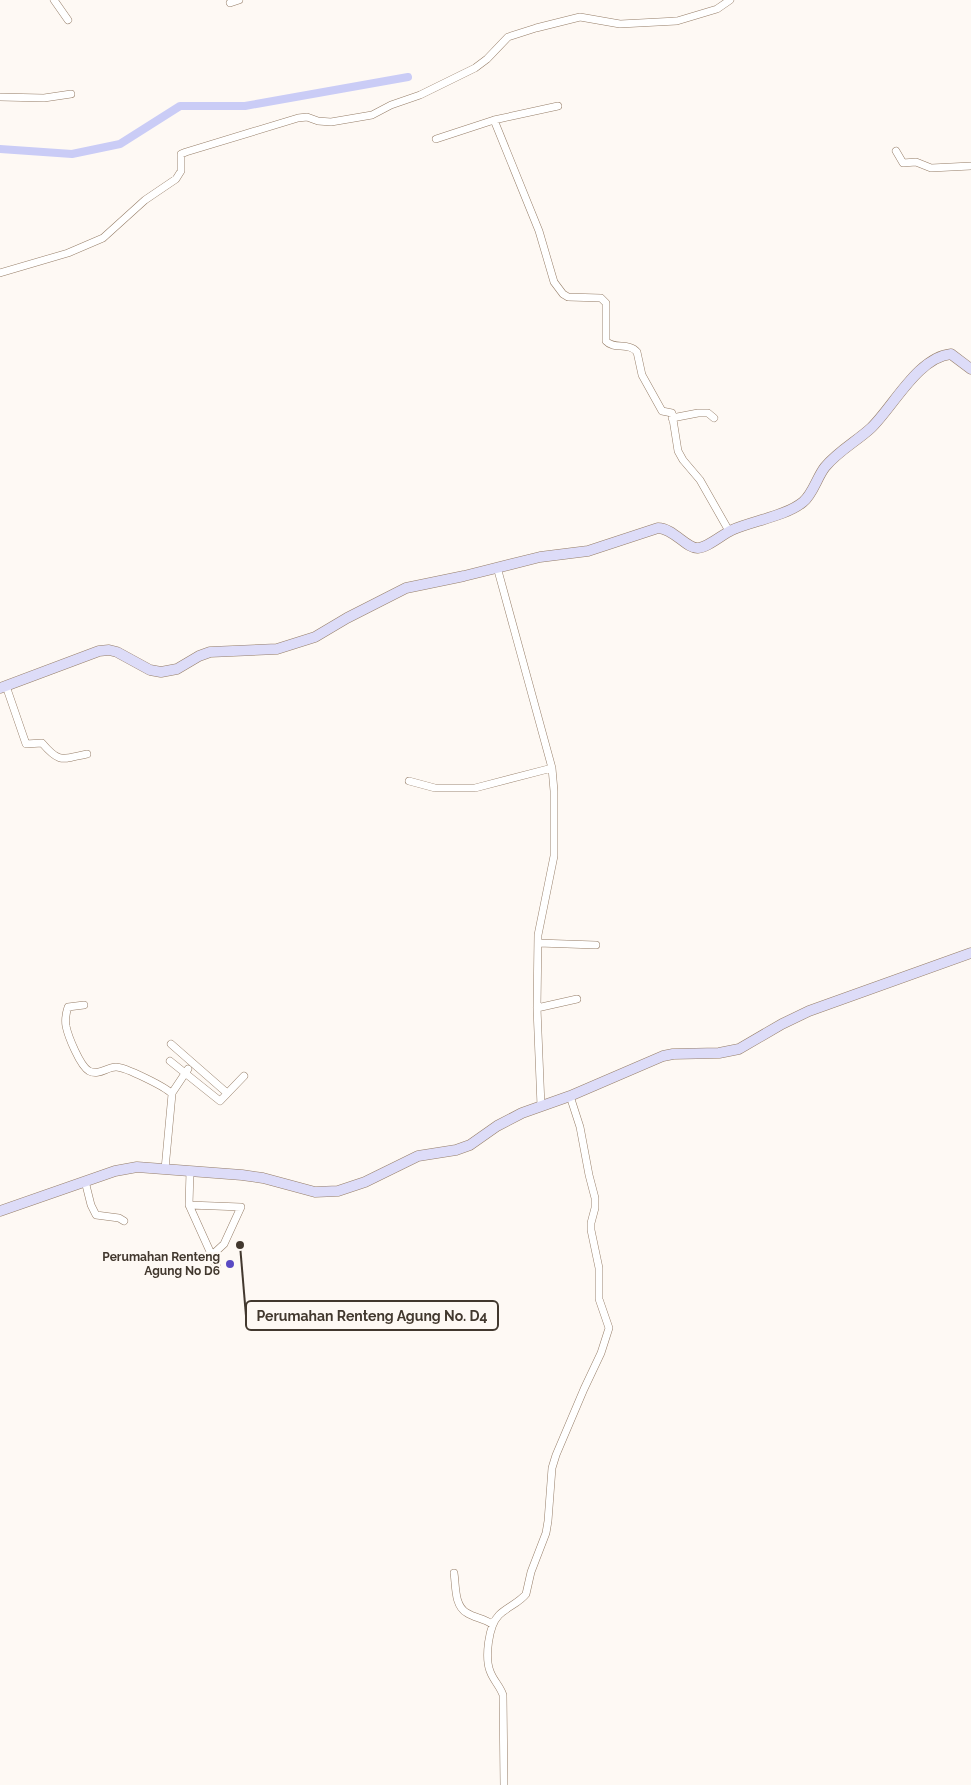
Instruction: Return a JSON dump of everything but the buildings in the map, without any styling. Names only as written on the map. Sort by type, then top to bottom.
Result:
[{"type":"street","points":[[54,0],[68,20]]},
{"type":"street","points":[[230,3],[239,0]]},
{"type":"street","points":[[0,273],[68,253],[103,238],[145,200],[176,180],[181,171],[181,154],[186,152],[298,118],[306,117],[318,121],[331,122],[372,115],[391,105],[420,95],[475,68],[508,38],[536,28],[580,17],[620,24],[678,21],[717,9],[730,0]]},
{"type":"street","points":[[0,97],[44,98],[71,94]]},
{"type":"street","points":[[436,139],[494,120],[558,106]]},
{"type":"street","points":[[494,120],[536,224],[554,282],[563,294],[568,297],[601,298],[604,300],[606,303],[606,341],[610,345],[635,348],[642,375],[648,387],[662,411],[670,412],[678,451],[700,480],[730,531]]},
{"type":"street","points":[[896,151],[903,163],[916,162],[931,168],[971,166]]},
{"type":"street","points":[[88,754],[58,758],[53,756],[42,743],[26,744],[3,687],[99,651],[109,650],[117,652],[150,670],[160,672],[177,669],[210,652],[262,651],[283,648],[315,638],[347,618],[406,588],[540,557],[588,551],[660,528],[698,548],[730,531],[782,512],[804,501],[826,466],[870,429],[911,378],[932,362],[942,356],[951,354],[971,369]]},
{"type":"street","points":[[672,418],[698,412],[708,412],[714,418]]},
{"type":"street","points":[[497,567],[552,768],[554,791],[553,868],[541,915],[538,943],[537,1008],[541,1106]]},
{"type":"street","points":[[409,782],[435,788],[475,788],[552,768]]},
{"type":"street","points":[[538,943],[596,945]]},
{"type":"street","points":[[0,1211],[85,1181],[137,1167],[263,1178],[315,1192],[338,1191],[365,1182],[418,1156],[470,1146],[511,1118],[570,1096],[663,1056],[718,1053],[739,1049],[809,1011],[971,953]]},
{"type":"street","points":[[537,1008],[577,998]]},
{"type":"street","points":[[84,1005],[68,1007],[66,1024],[77,1053],[87,1069],[92,1072],[100,1072],[114,1067],[122,1068],[172,1093]]},
{"type":"street","points":[[170,1044],[227,1093]]},
{"type":"street","points":[[170,1061],[220,1101],[244,1076]]},
{"type":"street","points":[[165,1169],[172,1093],[192,1063]]},
{"type":"street","points":[[504,1785],[503,1695],[491,1675],[488,1662],[492,1624],[500,1614],[526,1594],[531,1572],[542,1544],[548,1521],[552,1468],[556,1455],[601,1353],[609,1328],[599,1300],[599,1268],[591,1230],[595,1198],[588,1174],[580,1127],[570,1096]]},
{"type":"street","points":[[190,1171],[190,1205],[217,1267]]},
{"type":"street","points":[[85,1181],[90,1205],[96,1215],[119,1218],[124,1221]]},
{"type":"street","points":[[190,1205],[241,1207],[224,1244],[212,1256]]},
{"type":"street","points":[[454,1573],[458,1602],[461,1607],[465,1612],[480,1617],[492,1624]]},
{"type":"waterway","points":[[0,149],[72,154],[120,144],[180,106],[245,106],[408,77]]},
{"type":"place","name":"Perumahan Renteng Agung No. D4","points":[[240,1245]]},
{"type":"place","name":"Perumahan Renteng Agung No D6","points":[[230,1264]]}]
